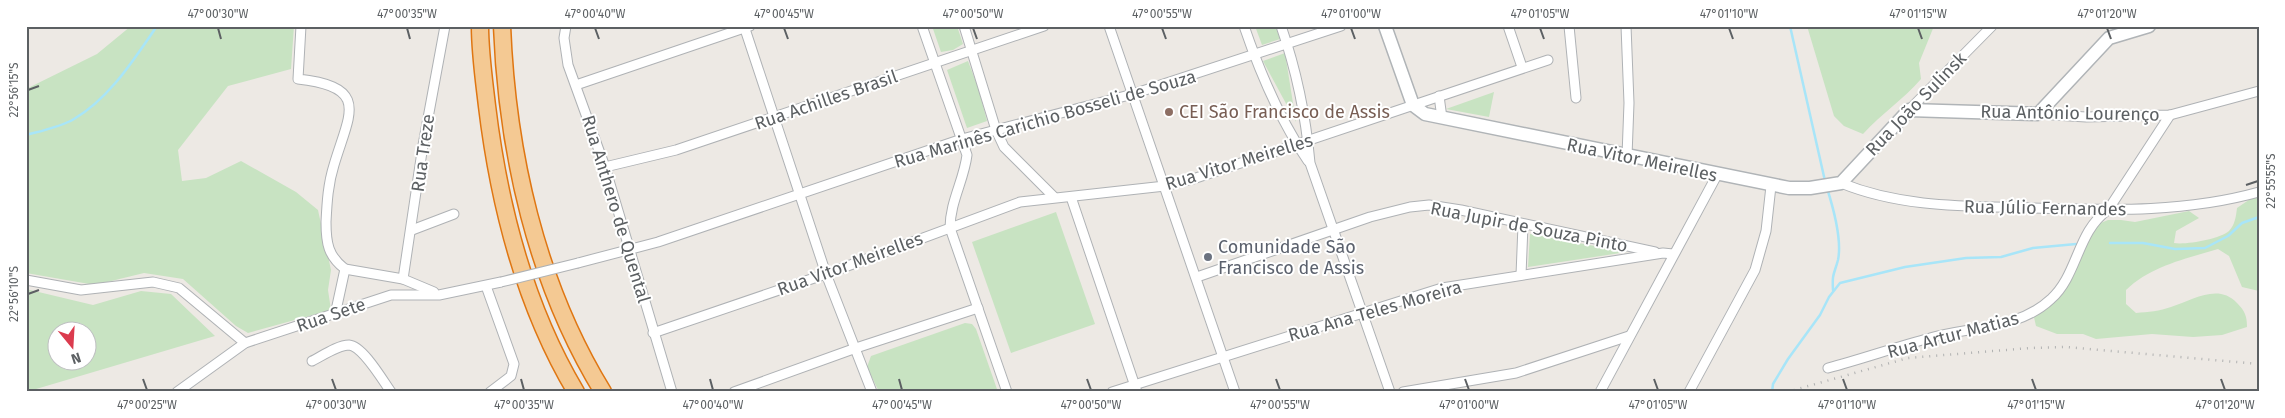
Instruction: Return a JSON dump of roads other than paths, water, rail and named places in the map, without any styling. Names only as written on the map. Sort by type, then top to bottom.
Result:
[{"type":"highway","points":[[480,26],[488,120],[511,234],[540,322],[576,392]]},
{"type":"highway","points":[[502,26],[513,133],[530,216],[560,307],[603,392]]},
{"type":"street","points":[[301,26],[298,79],[324,82],[341,93],[350,111],[345,136],[327,190],[326,232],[334,261],[345,269],[404,279],[439,295]]},
{"type":"street","name":"Rua Treze","points":[[404,279],[423,145],[445,26]]},
{"type":"street","points":[[922,26],[967,155],[965,169],[950,215],[950,228],[1005,388],[1013,392]]},
{"type":"street","points":[[964,26],[974,52],[996,130],[1004,147],[1054,197]]},
{"type":"street","name":"Rua Achilles Brasil","points":[[605,167],[676,150],[934,63],[974,52],[1044,26]]},
{"type":"street","points":[[1110,26],[1235,392]]},
{"type":"street","points":[[1244,26],[1254,56],[1297,144],[1310,163]]},
{"type":"street","points":[[1281,26],[1287,44],[1308,141],[1310,163],[1331,229],[1390,392]]},
{"type":"street","name":"Rua Marinês Carichio Bosseli de Souza","points":[[501,282],[658,242],[962,139],[1133,94],[1341,26]]},
{"type":"street","points":[[1385,26],[1413,105],[1522,67],[1548,60]]},
{"type":"street","points":[[1508,26],[1522,67]]},
{"type":"street","points":[[1569,26],[1576,98]]},
{"type":"street","points":[[1626,26],[1629,103],[1627,156]]},
{"type":"street","name":"Rua João Sulinsk","points":[[1837,183],[1992,26]]},
{"type":"street","points":[[2038,114],[2120,26]]},
{"type":"street","points":[[2109,38],[2149,26]]},
{"type":"street","name":"Rua Anthero de Quental","points":[[566,27],[565,50],[605,167],[672,392]]},
{"type":"street","points":[[576,85],[746,27],[826,274],[872,392]]},
{"type":"street","name":"Rua Antônio Lourenço","points":[[1909,110],[2104,117],[2170,115],[2259,91]]},
{"type":"street","points":[[1439,96],[1442,118]]},
{"type":"street","name":"Rua Vitor Meirelles","points":[[653,333],[826,274],[1020,202],[1165,186],[1308,141],[1413,105],[1425,114],[1442,118],[1771,186],[1813,188],[1837,183]]},
{"type":"street","name":"Rua Artur Matias","points":[[1828,368],[1931,338],[2022,319],[2052,299],[2065,280],[2088,230],[2100,215],[2108,210],[2170,115]]},
{"type":"street","points":[[1600,392],[1717,175]]},
{"type":"street","name":"Rua Júlio Fernandes","points":[[1837,183],[1900,200],[1963,207],[2108,210],[2193,206],[2259,192]]},
{"type":"street","points":[[1690,392],[1755,270],[1766,231],[1771,186]]},
{"type":"street","points":[[1071,197],[1136,388]]},
{"type":"street","name":"Rua Jupir de Souza Pinto","points":[[1197,277],[1331,229],[1410,207],[1429,205],[1461,210],[1523,225],[1663,253]]},
{"type":"street","points":[[412,230],[454,214]]},
{"type":"street","points":[[1521,275],[1523,225]]},
{"type":"street","name":"Rua Ana Teles Moreira","points":[[1112,392],[1136,388],[1360,312],[1442,288],[1663,253],[1673,254]]},
{"type":"street","points":[[335,315],[345,269]]},
{"type":"street","points":[[26,280],[81,290],[153,282],[179,288],[246,343]]},
{"type":"street","name":"Rua Sete","points":[[177,392],[246,343],[335,315],[391,294],[439,295],[501,282]]},
{"type":"street","points":[[486,286],[514,364],[511,376],[490,392]]},
{"type":"street","points":[[734,392],[856,348],[978,308]]},
{"type":"street","points":[[1403,392],[1516,373],[1629,336]]},
{"type":"street","points":[[312,361],[343,346],[354,346],[363,353],[392,392]]},
{"type":"waterway","points":[[26,135],[63,124],[87,110],[110,89],[157,26]]},
{"type":"waterway","points":[[1790,26],[1825,181]]},
{"type":"waterway","points":[[1827,188],[1839,243],[1838,260],[1833,277],[1833,290]]},
{"type":"waterway","points":[[2110,243],[2143,243],[2175,249],[2205,248],[2228,236],[2242,223],[2259,217]]},
{"type":"waterway","points":[[1772,392],[1773,384],[1788,359],[1820,315],[1829,297],[1840,283],[1905,267],[1966,258],[2001,257],[2033,248],[2076,244]]},
{"type":"railway","points":[[1787,392],[1908,358],[2030,348],[2066,347],[2259,364]]},
{"type":"place","name":"CEI São Francisco de Assis","points":[[1169,112]]},
{"type":"place","name":"Comunidade São Francisco de Assis","points":[[1208,257]]}]
